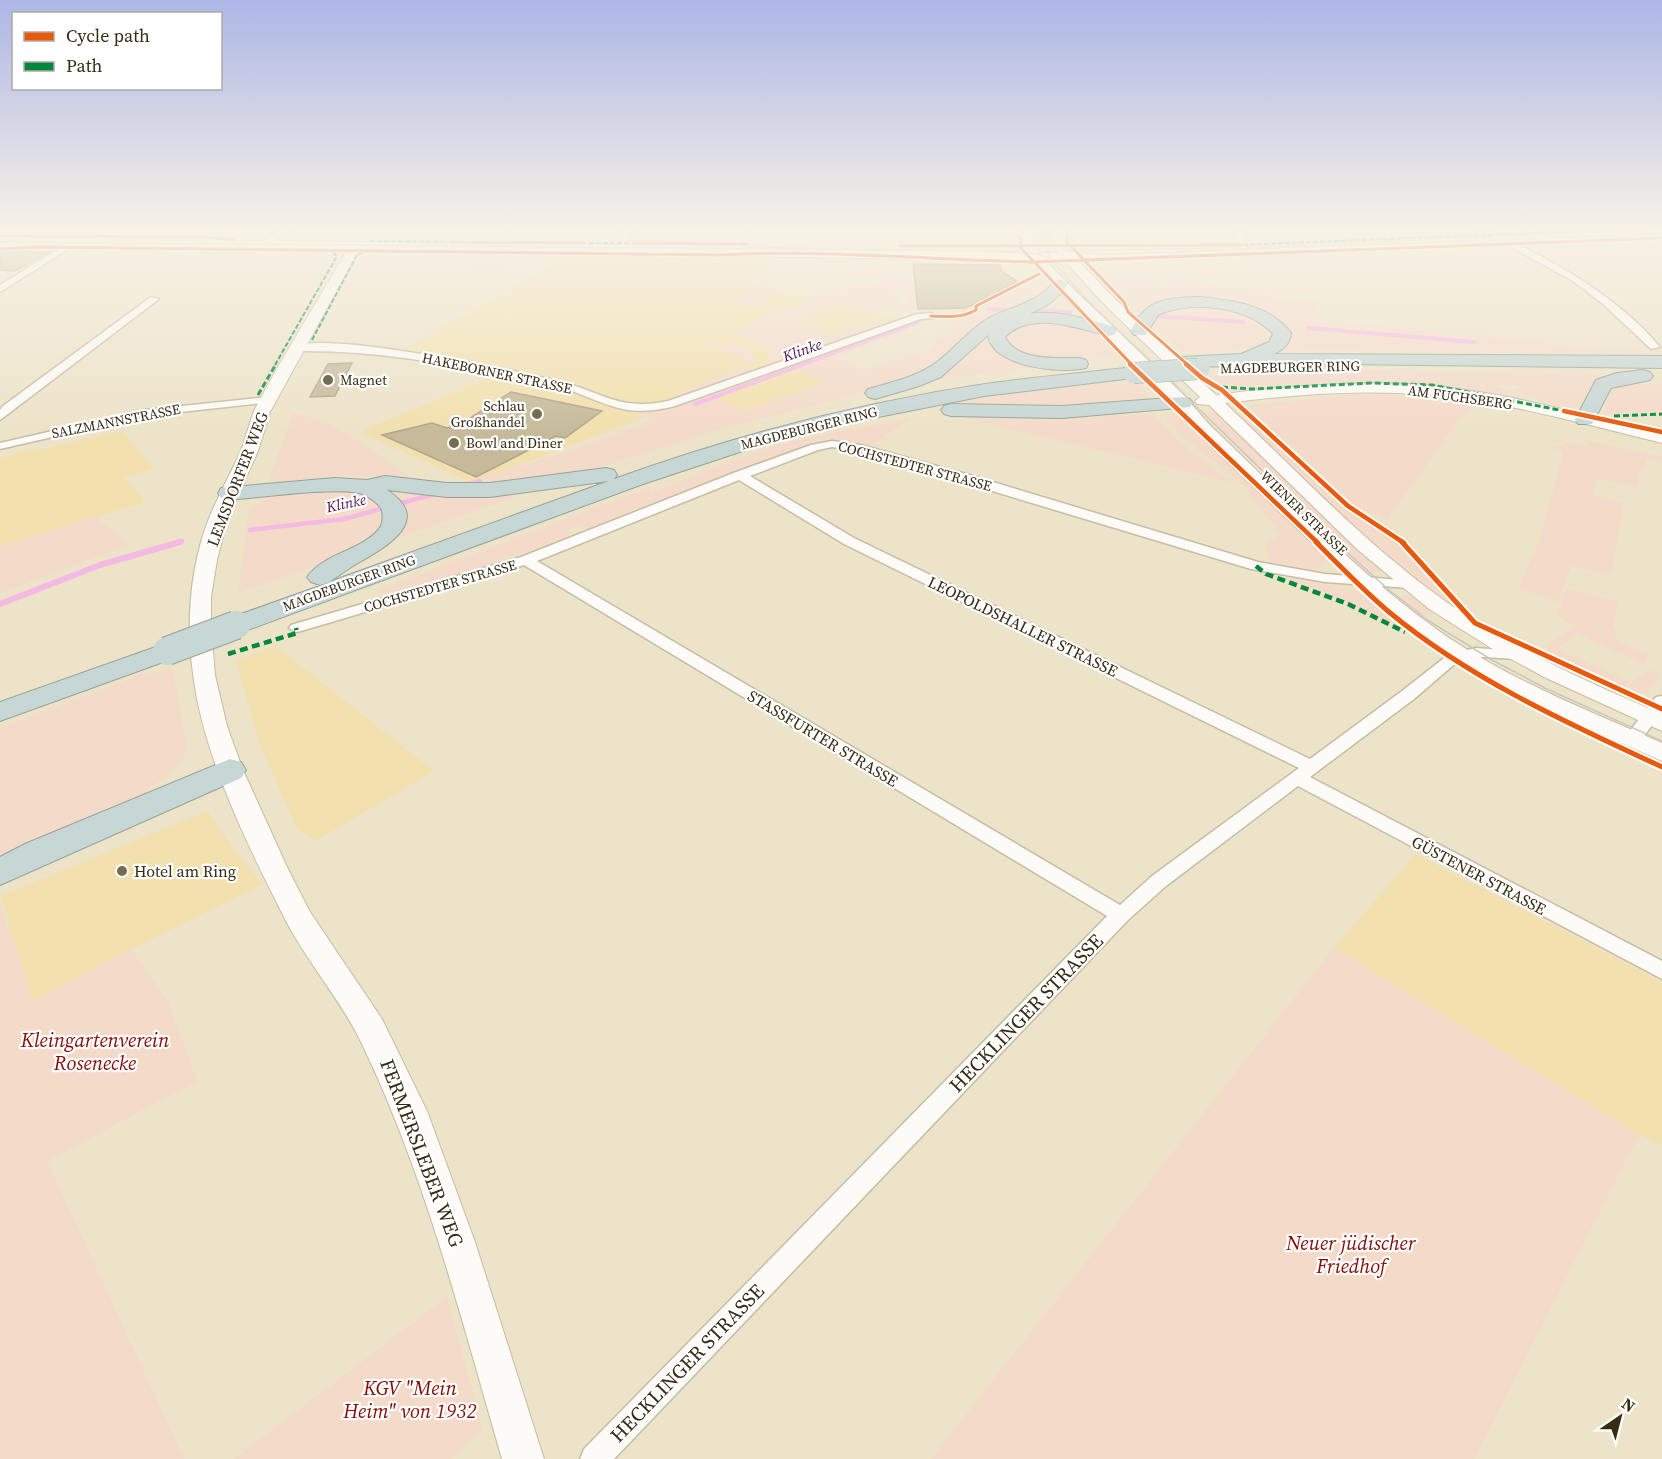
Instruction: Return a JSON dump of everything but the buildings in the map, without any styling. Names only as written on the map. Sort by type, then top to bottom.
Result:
[{"type":"highway","points":[[806,415],[925,378],[950,362],[991,324],[1050,296]]},
{"type":"highway","points":[[1146,320],[1181,304],[1219,304],[1259,315],[1279,328],[1282,338],[1278,344],[1240,358]]},
{"type":"highway","points":[[1103,366],[1027,359],[1001,347],[996,336],[1011,324],[1041,318],[1078,322],[1108,331]]},
{"type":"highway","name":"MAGDEBURGER RING","points":[[4,706],[236,617],[635,479],[751,442],[846,417],[984,390],[1130,369],[1240,358],[1659,355]]},
{"type":"highway","name":"MAGDEBURGER RING","points":[[1193,364],[1662,373]]},
{"type":"highway","name":"MAGDEBURGER RING","points":[[236,617],[320,577],[606,475],[705,443],[806,415],[959,384],[1103,366],[1130,369]]},
{"type":"highway","points":[[1585,420],[1601,387],[1606,382],[1662,373]]},
{"type":"highway","points":[[846,417],[876,418],[958,410],[1062,412],[1183,403]]},
{"type":"highway","points":[[370,490],[385,483],[447,490],[504,489],[606,475]]},
{"type":"highway","points":[[229,493],[335,485],[370,490],[391,506],[395,517],[388,532],[378,542],[320,577]]},
{"type":"highway","points":[[0,872],[230,770]]},
{"type":"highway","points":[[0,865],[37,854]]},
{"type":"main road","name":"LEMSDORFER WEG","points":[[230,770],[209,702],[201,649],[201,597],[215,531],[229,493],[249,450],[268,400],[327,296]]},
{"type":"main road","name":"WIENER STRASSE","points":[[1072,296],[1183,403],[1191,416],[1204,429],[1399,612],[1460,655],[1548,702],[1662,753]]},
{"type":"main road","name":"WIENER STRASSE","points":[[1117,296],[1146,320],[1213,399],[1365,546],[1409,584],[1448,613],[1515,654],[1565,680],[1658,714]]},
{"type":"main road","name":"AM FUCHSBERG","points":[[1183,403],[1350,389],[1412,389],[1476,397],[1662,438]]},
{"type":"main road","name":"FERMERSLEBER WEG","points":[[230,770],[273,867],[300,920],[371,1029],[410,1111],[460,1251],[523,1459]]},
{"type":"street","points":[[1598,296],[1659,355]]},
{"type":"street","points":[[0,417],[7,408],[154,299]]},
{"type":"street","name":"HAKEBORNER STRASSE","points":[[297,348],[420,357],[564,385],[611,405],[641,409],[671,404],[920,316],[931,316]]},
{"type":"street","name":"SALZMANNSTRASSE","points":[[2,445],[144,412],[268,400]]},
{"type":"street","points":[[0,432],[2,445]]},
{"type":"street","name":"COCHSTEDTER STRASSE","points":[[296,628],[526,560],[815,447],[842,444],[969,479],[1257,566],[1325,578],[1409,584]]},
{"type":"street","name":"LEOPOLDSHALLER STRASSE","points":[[740,476],[849,541],[1304,773]]},
{"type":"street","name":"STASSFURTER STRASSE","points":[[526,560],[1121,915]]},
{"type":"street","points":[[1460,655],[1515,654]]},
{"type":"street","name":"HECKLINGER STRASSE","points":[[594,1459],[1121,915],[1178,865],[1460,655]]},
{"type":"street","points":[[1632,740],[1658,714]]},
{"type":"street","name":"GÜSTENER STRASSE","points":[[1304,773],[1662,971]]},
{"type":"shaded area","points":[[498,296],[822,296],[835,298],[828,304],[907,317],[909,322],[634,421],[472,483],[360,432],[506,370],[403,350]]},
{"type":"shaded area","points":[[795,368],[827,382],[742,411],[717,398]]},
{"type":"shaded area","points":[[122,431],[154,469],[124,478],[146,502],[0,547],[0,459],[28,449],[38,450]]},
{"type":"shaded area","points":[[275,646],[434,771],[316,841],[297,829],[259,742],[236,661]]},
{"type":"shaded area","points":[[208,811],[233,849],[263,884],[131,949],[33,1001],[0,896]]},
{"type":"shaded area","points":[[1416,854],[1662,982],[1662,1145],[1639,1135],[1334,948]]},
{"type":"green space","points":[[745,296],[766,296],[756,306],[737,303]]},
{"type":"green space","points":[[822,296],[897,296],[900,305],[886,304],[878,311],[830,304],[835,306],[794,320],[829,335],[877,321],[880,326],[769,365],[767,348],[731,332]]},
{"type":"green space","points":[[906,296],[916,296],[917,310],[913,310]]},
{"type":"green space","points":[[1000,296],[1038,296],[1020,306],[1007,305],[996,309],[997,312],[1007,311],[928,371],[870,392],[730,426],[598,468],[525,481],[488,482],[481,478],[571,451],[657,419],[632,414],[650,412],[710,395],[743,411],[826,383],[795,368],[744,388],[736,384],[915,320],[925,325],[834,357],[863,370],[930,351],[937,338],[958,326],[948,321],[989,312],[983,306]]},
{"type":"green space","points":[[1124,296],[1276,296],[1278,299],[1315,300],[1320,322],[1546,341],[1568,348],[1662,351],[1662,355],[1312,350],[1280,352],[1278,351],[1289,342],[1289,338],[1241,307],[1152,306],[1141,312],[1134,312]]},
{"type":"green space","points":[[1178,307],[1217,307],[1255,316],[1270,330],[1270,337],[1255,347],[1216,352],[1183,352],[1151,324],[1159,313]]},
{"type":"green space","points":[[1046,321],[1091,330],[1117,356],[1073,360],[1043,359],[1016,349],[1005,339],[1005,336],[1021,325]]},
{"type":"green space","points":[[989,333],[995,348],[1037,366],[931,381],[958,363]]},
{"type":"green space","points":[[709,341],[725,347],[735,343],[753,350],[753,364],[703,343]]},
{"type":"green space","points":[[742,367],[751,372],[670,401],[667,399]]},
{"type":"green space","points":[[1319,369],[1606,375],[1594,382],[1577,408],[1557,406],[1512,390],[1521,388],[1518,385],[1495,385],[1524,400],[1446,386],[1389,381],[1235,386],[1215,380],[1210,376]]},
{"type":"green space","points":[[1136,381],[1149,393],[1147,399],[1070,407],[947,406],[945,404],[1036,390]]},
{"type":"green space","points":[[1620,384],[1662,384],[1662,411],[1605,414],[1613,387]]},
{"type":"green space","points":[[1358,394],[1435,397],[1480,404],[1459,420],[1387,519],[1357,507],[1247,405]]},
{"type":"green space","points":[[1239,410],[1348,509],[1391,535],[1452,601],[1443,605],[1386,557],[1240,418]]},
{"type":"green space","points":[[1218,412],[1381,571],[1366,573],[1202,413]]},
{"type":"green space","points":[[293,414],[321,421],[337,429],[410,477],[340,476],[274,482],[270,477]]},
{"type":"green space","points":[[949,414],[1066,418],[1154,414],[1180,443],[1233,483]]},
{"type":"green space","points":[[1166,414],[1176,416],[1186,422],[1258,487],[1328,557],[1325,564],[1311,570],[1271,565],[1265,544],[1281,535],[1244,486],[1185,438],[1167,420]]},
{"type":"green space","points":[[912,418],[868,447],[843,440],[808,445],[588,531],[580,526],[566,530],[570,536],[477,569],[386,596],[379,590],[647,488],[652,492],[764,449],[812,437]]},
{"type":"green space","points":[[1588,441],[1662,457],[1662,462],[1646,459],[1643,470],[1639,471],[1637,487],[1597,478],[1592,495],[1624,503],[1611,575],[1571,566],[1558,602],[1519,588],[1539,542],[1564,451],[1548,447],[1564,446],[1565,442],[1587,446]]},
{"type":"green space","points":[[379,488],[457,498],[511,494],[513,498],[238,593],[249,509],[265,500],[265,497]]},
{"type":"green space","points":[[95,516],[128,545],[0,593],[0,547]]},
{"type":"green space","points":[[1282,577],[1357,591],[1407,630],[1337,597]]},
{"type":"green space","points":[[1566,588],[1618,602],[1613,628],[1616,629],[1615,640],[1649,654],[1644,664],[1576,633],[1552,654],[1545,651],[1548,644],[1576,626],[1557,616]]},
{"type":"green space","points":[[1410,595],[1434,613],[1419,617],[1394,598]]},
{"type":"green space","points":[[1559,650],[1632,683],[1648,670],[1660,674],[1647,693],[1640,694],[1554,655]]},
{"type":"green space","points":[[172,667],[187,746],[182,760],[172,772],[148,790],[150,793],[0,857],[0,728],[143,674]]},
{"type":"green space","name":"Kleingartenverein Rosenecke","points":[[0,902],[33,1001],[131,949],[168,1002],[197,1081],[47,1161],[184,1459],[0,1459]]},
{"type":"green space","name":"Neuer jüdischer Friedhof","points":[[1334,948],[1639,1135],[1474,1459],[931,1459]]},
{"type":"green space","name":"KGV \"Mein Heim\" von 1932","points":[[447,1297],[482,1428],[451,1459],[234,1459]]},
{"type":"waterway","name":"Klinke","points":[[989,309],[1016,310]]},
{"type":"waterway","name":"Klinke","points":[[1030,310],[1071,312]]},
{"type":"waterway","name":"Klinke","points":[[1156,316],[1243,322]]},
{"type":"waterway","name":"Klinke","points":[[800,365],[918,322]]},
{"type":"waterway","name":"Klinke","points":[[1308,328],[1474,342]]},
{"type":"waterway","name":"Klinke","points":[[695,404],[804,364]]},
{"type":"waterway","name":"Klinke","points":[[463,486],[480,481]]},
{"type":"waterway","name":"Klinke","points":[[250,530],[344,519],[438,493]]},
{"type":"waterway","name":"Klinke","points":[[174,543],[182,541]]},
{"type":"waterway","name":"Klinke","points":[[0,604],[100,565],[180,542]]},
{"type":"tram line","points":[[1084,296],[1340,546],[1389,590],[1429,621],[1492,660],[1545,688],[1662,741]]},
{"type":"marked path","points":[[258,395],[314,296]]},
{"type":"marked path","points":[[312,340],[335,296]]},
{"type":"marked path","points":[[1222,387],[1253,389],[1371,383],[1432,385],[1564,411]]},
{"type":"marked path","points":[[1614,416],[1662,414]]},
{"type":"marked path","points":[[1256,566],[1266,574],[1348,604],[1405,632]]},
{"type":"marked path","points":[[228,654],[297,633],[296,628]]},
{"type":"cycle path","points":[[931,316],[966,315],[976,310],[976,306],[996,296]]},
{"type":"cycle path","points":[[1064,296],[1115,349],[1284,509],[1348,574],[1410,628],[1503,689],[1555,717],[1662,767]]},
{"type":"cycle path","points":[[1118,296],[1128,312],[1202,378],[1222,390],[1272,434],[1348,506],[1399,538],[1475,623],[1662,709]]},
{"type":"cycle path","points":[[1564,411],[1662,432]]},
{"type":"place","name":"Magnet","points":[[328,380]]},
{"type":"place","name":"Schlau Großhandel","points":[[537,414]]},
{"type":"place","name":"Bowl and Diner","points":[[454,443]]},
{"type":"place","name":"Hotel am Ring","points":[[122,871]]}]
